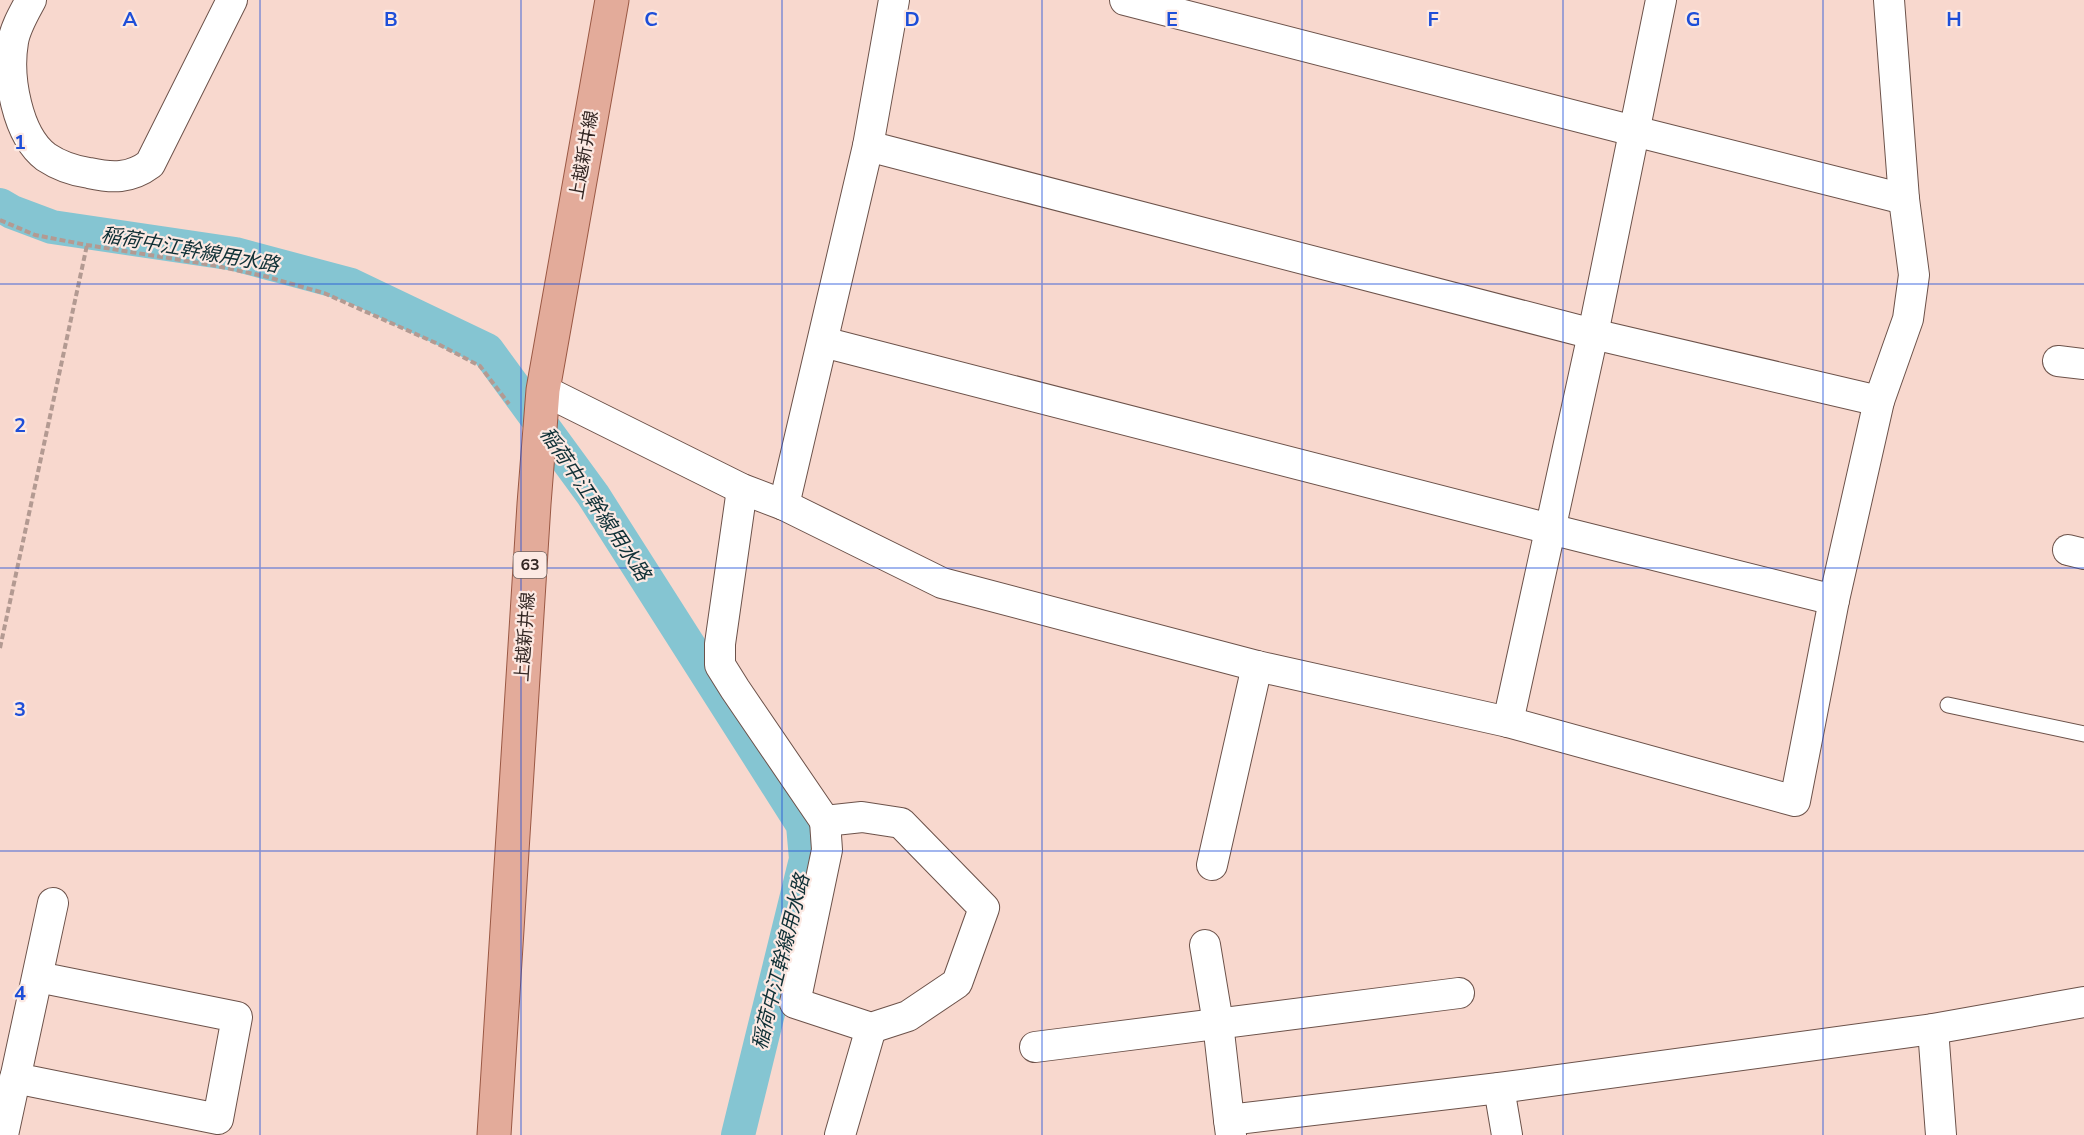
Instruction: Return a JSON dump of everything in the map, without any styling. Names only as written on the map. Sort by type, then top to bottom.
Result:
[{"type":"main road","name":"上越新井線","points":[[494,1135],[543,390],[612,0]]},
{"type":"street","points":[[30,0],[13,41],[12,71],[16,105],[27,134],[46,157],[76,171],[123,177],[140,172],[150,164],[232,0]]},
{"type":"street","points":[[784,505],[868,146],[894,0]]},
{"type":"street","points":[[1125,0],[1904,199]]},
{"type":"street","points":[[1508,722],[1593,334],[1661,0]]},
{"type":"street","points":[[543,390],[742,489],[784,505],[942,583],[1257,666],[1508,722],[1795,801],[1834,600],[1879,401],[1908,318],[1914,275],[1904,199],[1888,0]]},
{"type":"street","points":[[868,146],[1593,334],[1879,401]]},
{"type":"street","points":[[823,342],[1834,600]]},
{"type":"street","points":[[742,489],[720,644],[720,664],[825,821],[827,850],[795,1003],[871,1028],[908,1016],[957,983],[984,908],[901,823],[862,817],[825,821]]},
{"type":"street","points":[[1212,866],[1257,666]]},
{"type":"street","points":[[3,1135],[53,903]]},
{"type":"street","points":[[1205,945],[1218,1023],[1230,1127],[1933,1029],[2084,1002]]},
{"type":"street","points":[[15,1078],[218,1119],[237,1017],[38,977]]},
{"type":"street","points":[[1035,1047],[1459,993]]},
{"type":"street","points":[[840,1135],[871,1028]]},
{"type":"street","points":[[1933,1029],[1941,1135]]},
{"type":"street","points":[[1499,1088],[1507,1135]]},
{"type":"lane","points":[[1948,705],[2084,734]]},
{"type":"path","points":[[0,220],[35,235],[212,265],[264,276],[324,293],[438,344],[480,366],[540,446]]},
{"type":"path","points":[[0,648],[87,245]]},
{"type":"waterway","name":"稲荷中江幹線用水路","points":[[0,205],[52,227],[235,254],[351,285],[487,350],[593,495],[803,825],[806,859],[738,1135]]}]
